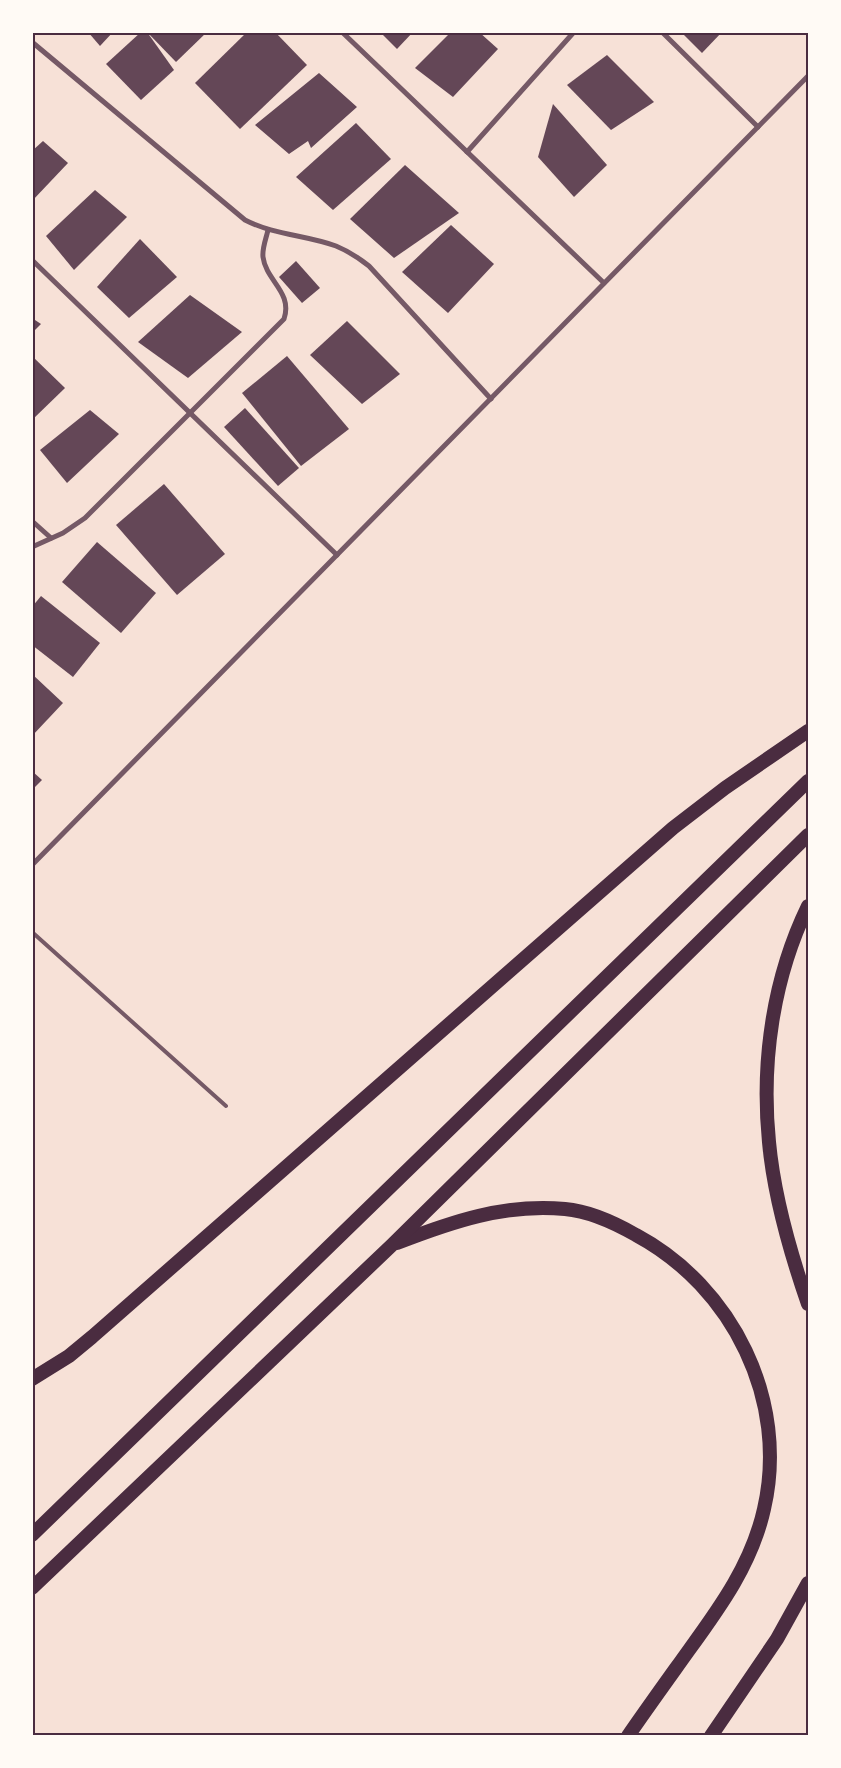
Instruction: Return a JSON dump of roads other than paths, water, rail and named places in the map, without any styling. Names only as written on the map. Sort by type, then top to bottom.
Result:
[{"type":"highway","points":[[32,1379],[69,1356],[673,828],[725,788],[808,731]]},
{"type":"highway","points":[[32,1535],[808,781]]},
{"type":"highway","points":[[32,1588],[392,1245],[808,835]]},
{"type":"highway","points":[[808,906],[790,950],[772,1025],[767,1103],[774,1183],[783,1222],[808,1304]]},
{"type":"highway","points":[[392,1245],[446,1224],[476,1215],[511,1210],[535,1208],[567,1209],[597,1217],[625,1228],[652,1243],[677,1261],[700,1282],[720,1306],[750,1359],[760,1388],[767,1418],[770,1448],[769,1479],[764,1509],[756,1538],[744,1567],[729,1594],[628,1736]]},
{"type":"highway","points":[[711,1736],[777,1640],[808,1583]]},
{"type":"street","points":[[342,32],[604,283]]},
{"type":"street","points":[[467,152],[574,32]]},
{"type":"street","points":[[662,32],[758,127]]},
{"type":"street","points":[[32,42],[251,223],[268,230],[336,246],[370,266],[490,399]]},
{"type":"street","points":[[32,865],[808,76]]},
{"type":"street","points":[[32,547],[74,527],[85,518],[284,319],[287,304],[284,296],[268,272],[263,257],[268,230]]},
{"type":"street","points":[[32,260],[337,555]]},
{"type":"street","points":[[32,521],[50,538]]},
{"type":"lane","points":[[32,932],[226,1106]]}]
